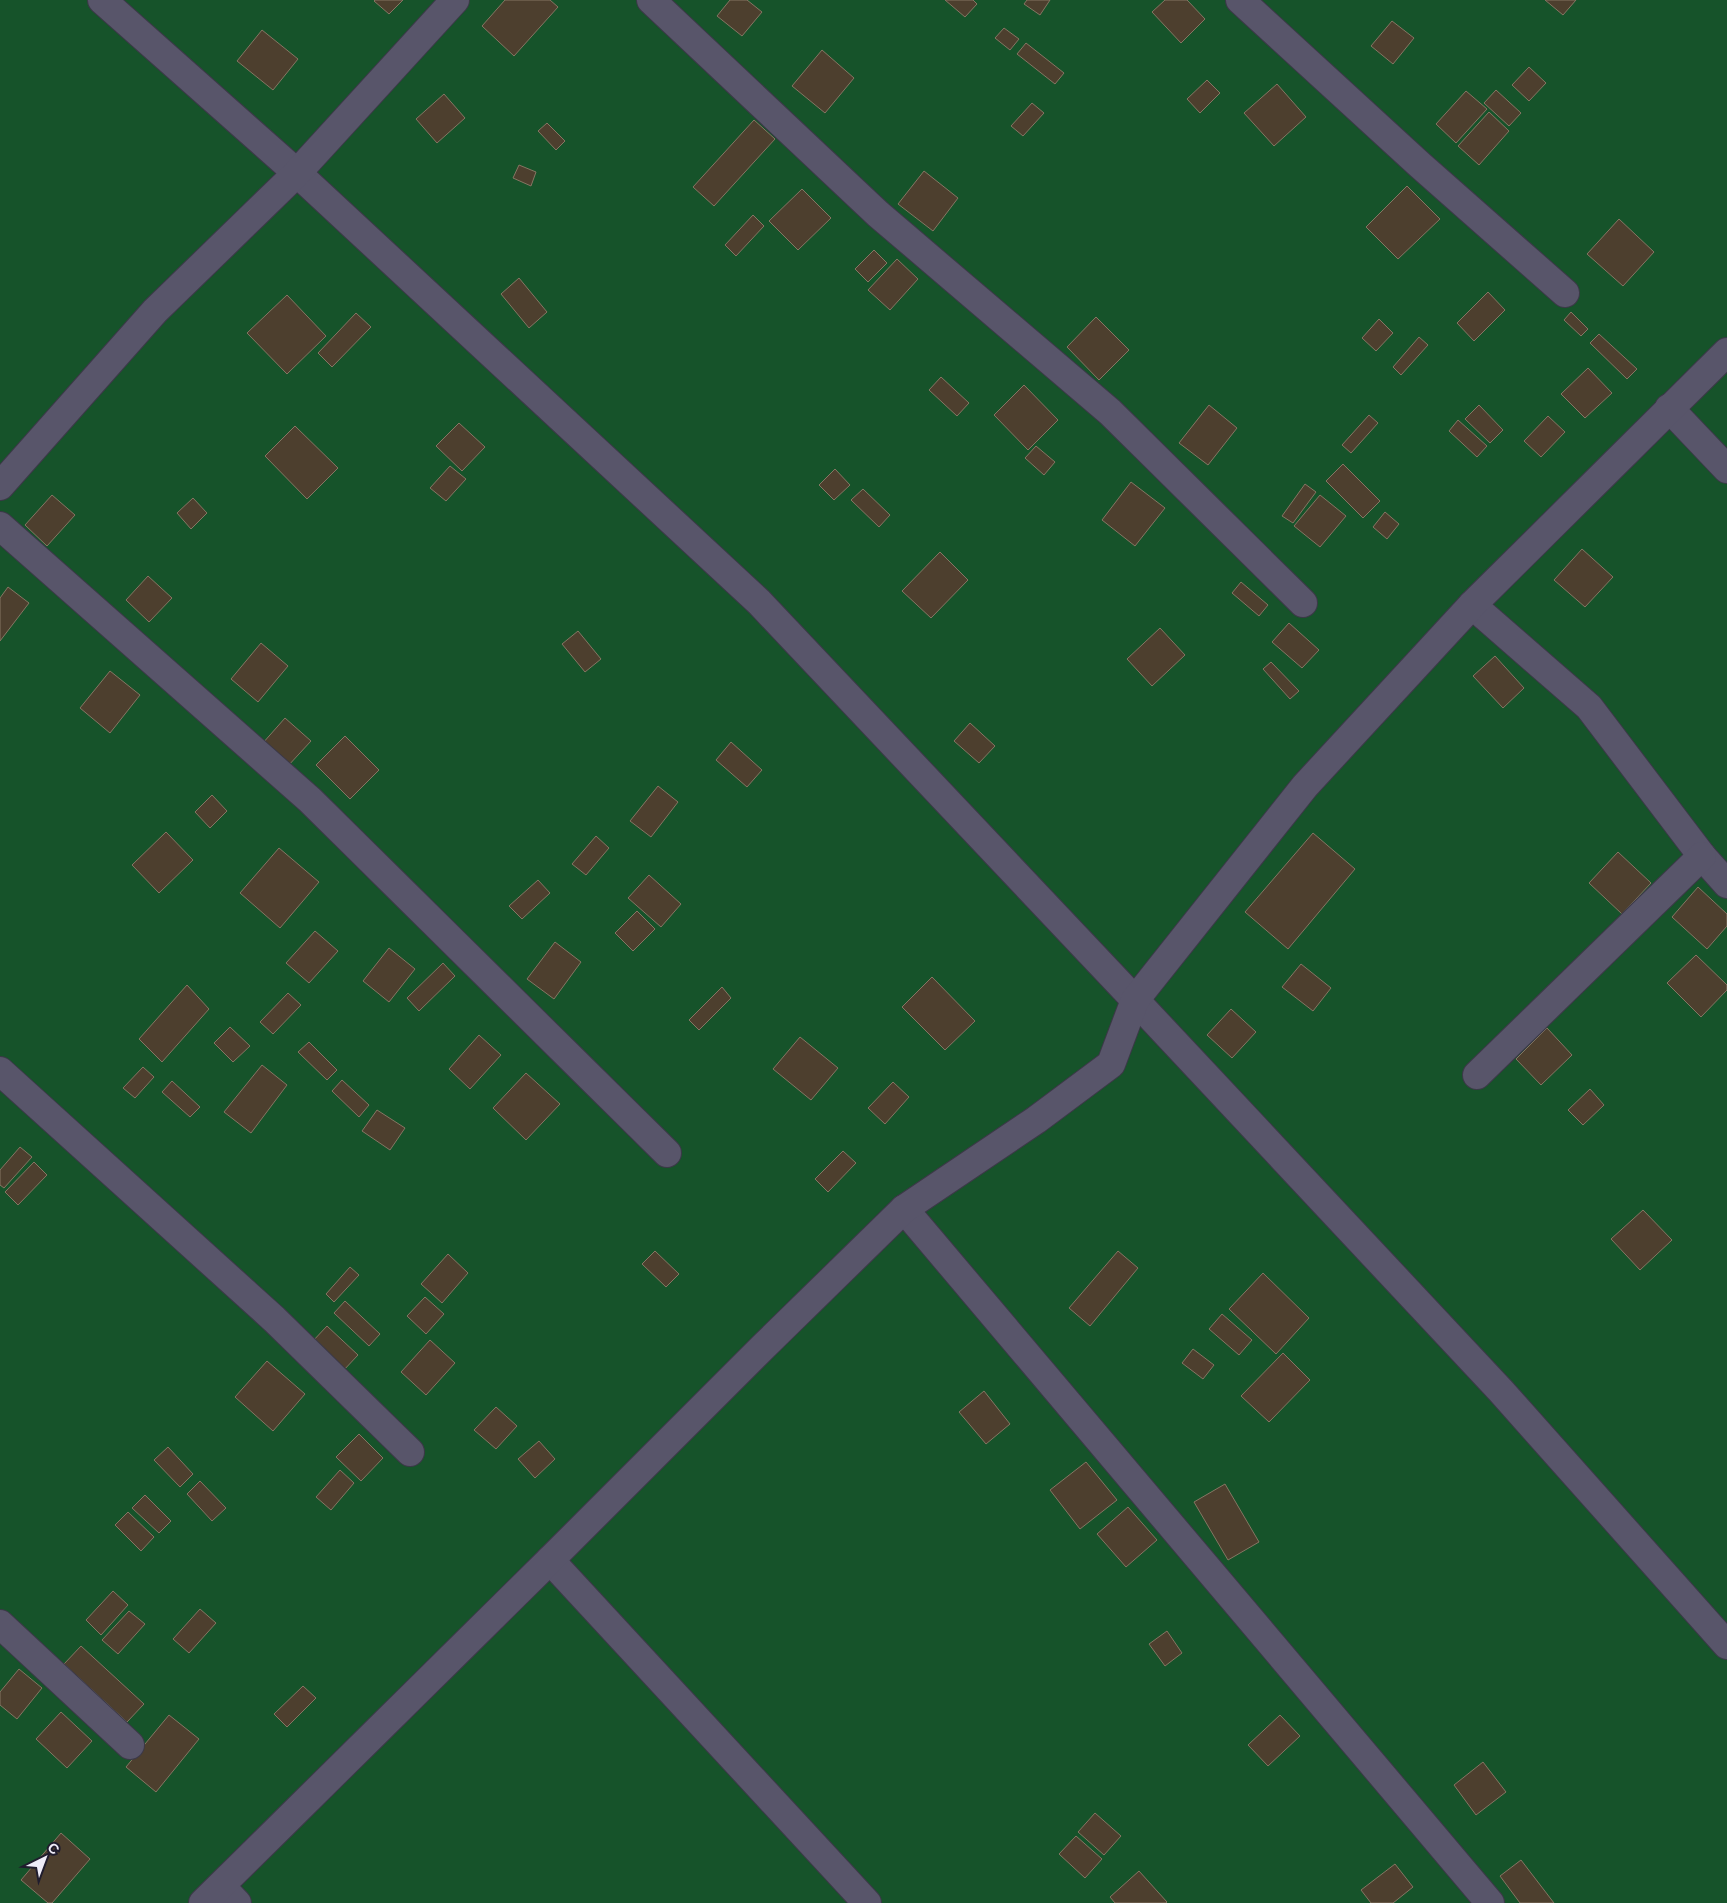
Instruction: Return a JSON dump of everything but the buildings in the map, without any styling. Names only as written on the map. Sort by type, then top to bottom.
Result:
[{"type":"street","points":[[102,0],[297,173],[758,602],[1135,1000],[1501,1391],[1727,1644]]},
{"type":"street","points":[[0,486],[155,311],[297,173],[455,0]]},
{"type":"street","points":[[651,0],[878,214],[1110,412],[1303,603]]},
{"type":"street","points":[[1240,0],[1420,166],[1565,293]]},
{"type":"street","points":[[220,1897],[550,1560],[904,1209],[1036,1120],[1111,1064],[1135,1000],[1305,786],[1472,605],[1727,352]]},
{"type":"street","points":[[1669,408],[1727,469]]},
{"type":"street","points":[[0,526],[310,800],[668,1153]]},
{"type":"street","points":[[1472,605],[1589,707],[1702,856],[1727,884]]},
{"type":"street","points":[[1477,1075],[1702,856]]},
{"type":"street","points":[[0,1071],[274,1319],[410,1452]]},
{"type":"street","points":[[904,1209],[1490,1903]]},
{"type":"street","points":[[550,1560],[867,1903]]},
{"type":"street","points":[[0,1624],[130,1745]]},
{"type":"green space","points":[[0,0],[1727,0],[1727,1903],[0,1903]]}]
